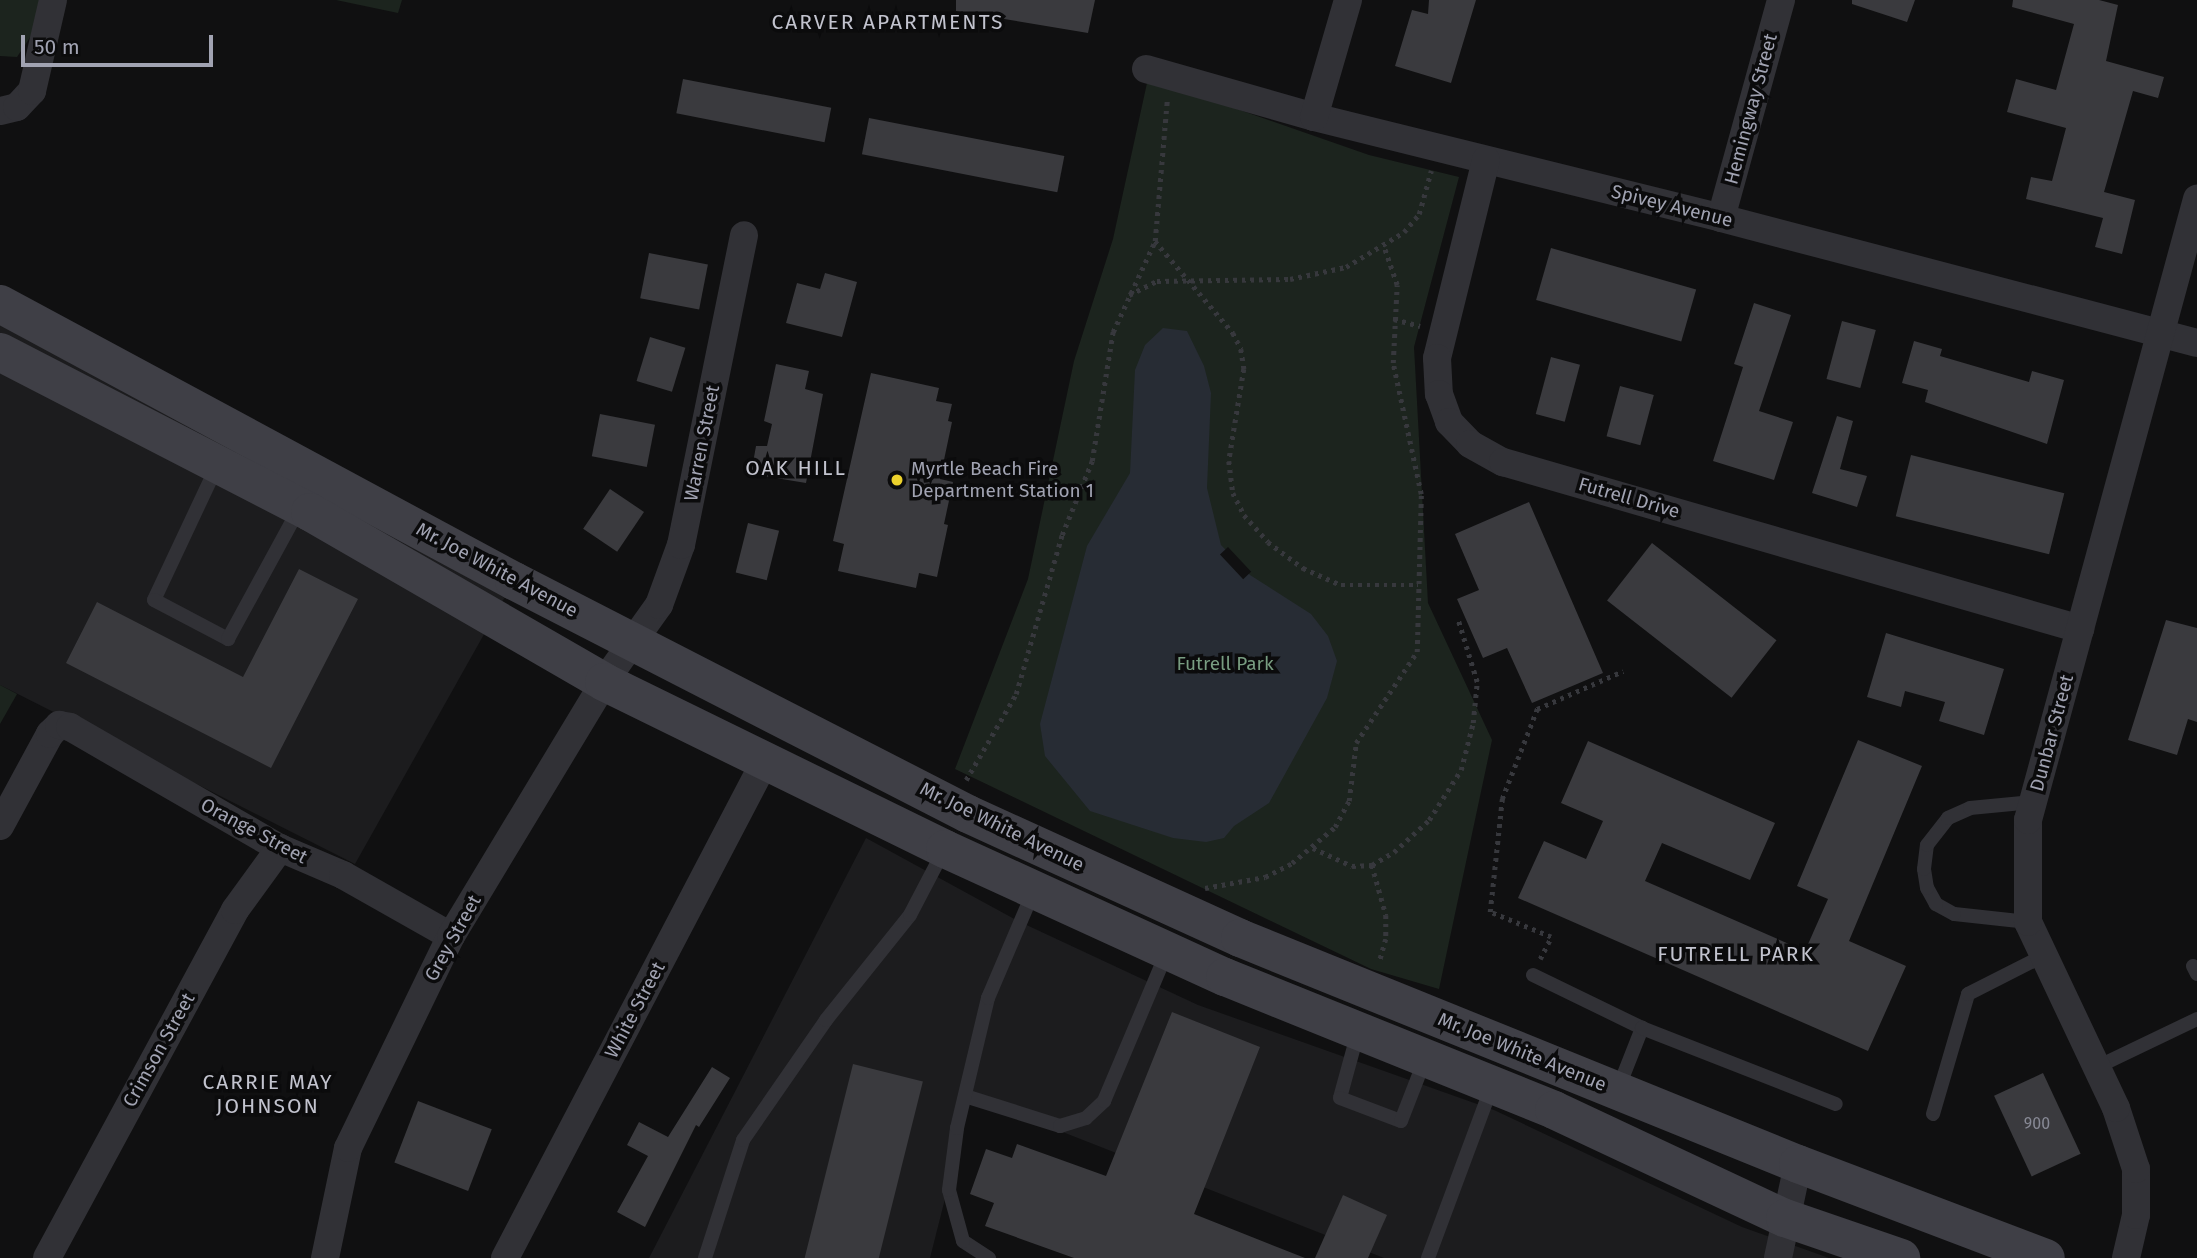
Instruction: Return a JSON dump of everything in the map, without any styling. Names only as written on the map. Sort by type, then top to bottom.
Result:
[{"type":"main road","name":"Mr. Joe White Avenue","points":[[0,303],[633,642],[951,805],[1185,913],[1798,1164],[2046,1258]]},
{"type":"main road","name":"Mr. Joe White Avenue","points":[[0,352],[300,507],[604,682],[944,849],[1167,950],[1492,1085],[1785,1218],[1901,1258]]},
{"type":"street","points":[[0,111],[17,107],[32,90],[53,0]]},
{"type":"street","points":[[1314,117],[1348,0]]},
{"type":"street","name":"Hemingway Street","points":[[1721,218],[1781,0]]},
{"type":"street","name":"Spivey Avenue","points":[[1159,73],[1314,117],[1721,218],[2197,343]]},
{"type":"street","name":"Futrell Drive","points":[[1486,160],[1437,358],[1438,394],[1449,422],[1470,444],[1503,462],[2080,629]]},
{"type":"street","name":"Dunbar Street","points":[[2126,1258],[2136,1215],[2136,1169],[2097,1067],[2028,922],[2025,886],[2033,802],[2197,199]]},
{"type":"street","name":"Warren Street","points":[[633,642],[659,605],[681,545],[744,234]]},
{"type":"street","name":"Grey Street","points":[[325,1258],[348,1148],[451,936],[604,682],[633,642]]},
{"type":"street","name":"Orange Street","points":[[0,826],[59,725],[70,727],[280,848],[343,875],[451,936]]},
{"type":"street","name":"White Street","points":[[505,1258],[765,761]]},
{"type":"street","name":"Crimson Street","points":[[47,1258],[235,910],[280,848]]},
{"type":"street","points":[[1778,1258],[1798,1164]]},
{"type":"lane","points":[[218,465],[154,600],[228,639],[300,507]]},
{"type":"lane","points":[[2028,922],[1954,914],[1936,904],[1927,888],[1924,869],[1927,845],[1948,818],[1970,808],[2033,802]]},
{"type":"lane","points":[[705,1258],[743,1140],[826,1020],[910,915],[944,849]]},
{"type":"lane","points":[[989,1258],[963,1241],[956,1225],[949,1190],[965,1096],[989,998],[1034,889]]},
{"type":"lane","points":[[965,1096],[1060,1126],[1086,1118],[1104,1101],[1167,950]]},
{"type":"lane","points":[[1933,1114],[1968,994],[2043,956]]},
{"type":"lane","points":[[1532,975],[1642,1028],[1836,1104]]},
{"type":"lane","points":[[2097,1067],[2197,1019]]},
{"type":"lane","points":[[1618,1090],[1642,1028]]},
{"type":"lane","points":[[1359,1031],[1340,1098],[1401,1121],[1425,1058]]},
{"type":"lane","points":[[1428,1258],[1492,1085]]},
{"type":"path","points":[[951,805],[1016,694],[1062,535],[1092,461],[1114,332],[1155,241],[1161,130],[1159,73]]},
{"type":"path","points":[[1128,296],[1157,281],[1186,278],[1290,279],[1320,275],[1384,248],[1419,214],[1437,148]]},
{"type":"path","points":[[1155,241],[1241,349],[1244,369],[1229,461],[1233,493],[1244,515],[1268,542],[1303,568],[1341,585],[1418,585]]},
{"type":"path","points":[[1185,913],[1210,885],[1265,877],[1313,848],[1335,827],[1349,802],[1356,743],[1417,652],[1421,619],[1418,585],[1421,494],[1393,363],[1397,285],[1384,248]]},
{"type":"path","points":[[1313,848],[1352,866],[1372,865],[1394,852],[1429,820],[1461,769],[1473,723],[1478,682],[1458,620]]},
{"type":"path","points":[[1532,975],[1551,937],[1490,912],[1502,799],[1537,709],[1623,671]]},
{"type":"path","points":[[1369,989],[1387,939],[1386,915],[1372,865]]},
{"type":"shaded area","points":[[0,304],[514,581],[355,864],[0,685]]},
{"type":"shaded area","points":[[1163,328],[1187,331],[1204,366],[1211,393],[1207,488],[1221,545],[1250,575],[1311,614],[1328,636],[1337,661],[1327,698],[1269,803],[1234,826],[1224,838],[1206,842],[1173,838],[1090,811],[1045,756],[1040,724],[1087,546],[1130,473],[1135,370],[1145,345]]},
{"type":"shaded area","points":[[866,838],[1018,921],[1198,1005],[1494,1110],[1742,1227],[1829,1258],[1384,1258],[971,1096],[930,1258],[649,1258]]},
{"type":"green space","points":[[0,0],[55,0],[17,57],[0,56]]},
{"type":"green space","points":[[336,0],[402,0],[398,13]]},
{"type":"green space","name":"Futrell Park","points":[[1147,83],[1177,88],[1369,155],[1459,177],[1414,347],[1428,603],[1492,740],[1439,989],[1371,969],[955,769],[1028,579],[1074,361],[1113,239]]},
{"type":"green space","points":[[0,685],[17,694],[0,724]]},
{"type":"pier","points":[[1228,547],[1251,572],[1243,579],[1220,555]]},
{"type":"building","points":[[956,0],[1095,0],[1088,33],[956,11]]},
{"type":"building","points":[[1429,0],[1476,0],[1451,83],[1395,66],[1412,10],[1428,14]]},
{"type":"building","points":[[1852,0],[1915,0],[1907,22],[1852,4]]},
{"type":"building","points":[[2013,0],[2099,0],[2118,5],[2106,61],[2164,77],[2158,98],[2133,91],[2104,192],[2135,200],[2122,254],[2095,247],[2103,218],[2026,199],[2031,177],[2052,181],[2066,128],[2007,112],[2016,79],[2056,90],[2074,24],[2012,7]]},
{"type":"building","points":[[683,79],[831,108],[825,142],[676,113]]},
{"type":"building","points":[[869,118],[1064,156],[1057,192],[862,154]]},
{"type":"building","points":[[1551,248],[1696,290],[1681,342],[1536,300]]},
{"type":"building","points":[[649,253],[708,264],[699,310],[640,298]]},
{"type":"building","points":[[825,273],[857,282],[842,337],[786,323],[797,283],[820,289]]},
{"type":"building","points":[[1754,303],[1791,315],[1759,411],[1793,422],[1774,480],[1713,461],[1743,367],[1734,364]]},
{"type":"building","points":[[1842,321],[1876,330],[1860,388],[1826,379]]},
{"type":"building","points":[[650,337],[685,348],[672,392],[637,381]]},
{"type":"building","points":[[1914,341],[1942,349],[1940,356],[2029,382],[2032,371],[2064,380],[2047,444],[1925,402],[1928,390],[1902,383]]},
{"type":"building","points":[[1551,357],[1580,365],[1565,422],[1536,414]]},
{"type":"building","points":[[776,364],[809,371],[805,389],[823,394],[806,483],[751,474],[756,446],[767,446],[772,424],[764,421]]},
{"type":"building","name":"Myrtle Beach Fire Department Station 1","points":[[871,373],[939,388],[936,401],[952,404],[948,421],[952,422],[940,479],[953,482],[944,524],[948,525],[937,577],[919,573],[916,588],[838,571],[844,544],[833,541]]},
{"type":"building","points":[[1620,386],[1654,395],[1640,445],[1607,436]]},
{"type":"building","points":[[600,414],[655,425],[647,467],[592,456]]},
{"type":"building","points":[[1837,416],[1853,421],[1840,469],[1867,476],[1857,507],[1812,493]]},
{"type":"building","points":[[1911,455],[2064,493],[2049,554],[1896,516]]},
{"type":"building","points":[[610,489],[644,512],[617,552],[583,529]]},
{"type":"building","points":[[1529,502],[1603,673],[1532,703],[1507,648],[1483,658],[1457,599],[1479,590],[1455,534]]},
{"type":"building","points":[[748,523],[779,531],[767,580],[736,572]]},
{"type":"building","points":[[1652,543],[1777,640],[1732,698],[1607,601]]},
{"type":"building","points":[[299,569],[358,599],[271,768],[66,663],[97,602],[243,677]]},
{"type":"building","points":[[2166,620],[2197,628],[2197,722],[2188,719],[2177,755],[2128,740]]},
{"type":"building","points":[[1886,633],[2004,669],[1984,735],[1939,721],[1945,702],[1905,691],[1901,707],[1867,697]]},
{"type":"building","points":[[1858,740],[1922,766],[1849,941],[1906,966],[1868,1051],[1518,898],[1544,841],[1586,859],[1603,821],[1561,803],[1588,741],[1775,823],[1750,880],[1662,843],[1645,881],[1805,951],[1828,899],[1797,886]]},
{"type":"building","points":[[1172,1012],[1260,1047],[1194,1214],[1305,1258],[1074,1258],[985,1226],[994,1203],[970,1194],[986,1149],[1012,1158],[1017,1144],[1106,1176]]},
{"type":"building","points":[[853,1064],[923,1081],[879,1258],[805,1258]]},
{"type":"building","points":[[712,1067],[730,1078],[699,1127],[696,1125],[645,1227],[617,1212],[648,1156],[627,1145],[639,1122],[668,1137]]},
{"type":"building","points":[[2043,1073],[2081,1154],[2032,1176],[1994,1096]]},
{"type":"building","points":[[418,1101],[492,1129],[468,1191],[394,1163]]},
{"type":"building","points":[[1343,1195],[1387,1215],[1368,1258],[1315,1258]]},
{"type":"place","name":"Myrtle Beach Fire Department Station 1","points":[[897,480]]},
{"type":"district","name":"CARVER APARTMENTS","points":[[888,22]]},
{"type":"district","name":"OAK HILL","points":[[796,468]]},
{"type":"district","name":"FUTRELL PARK","points":[[1736,954]]},
{"type":"district","name":"CARRIE MAY JOHNSON","points":[[268,1094]]}]
